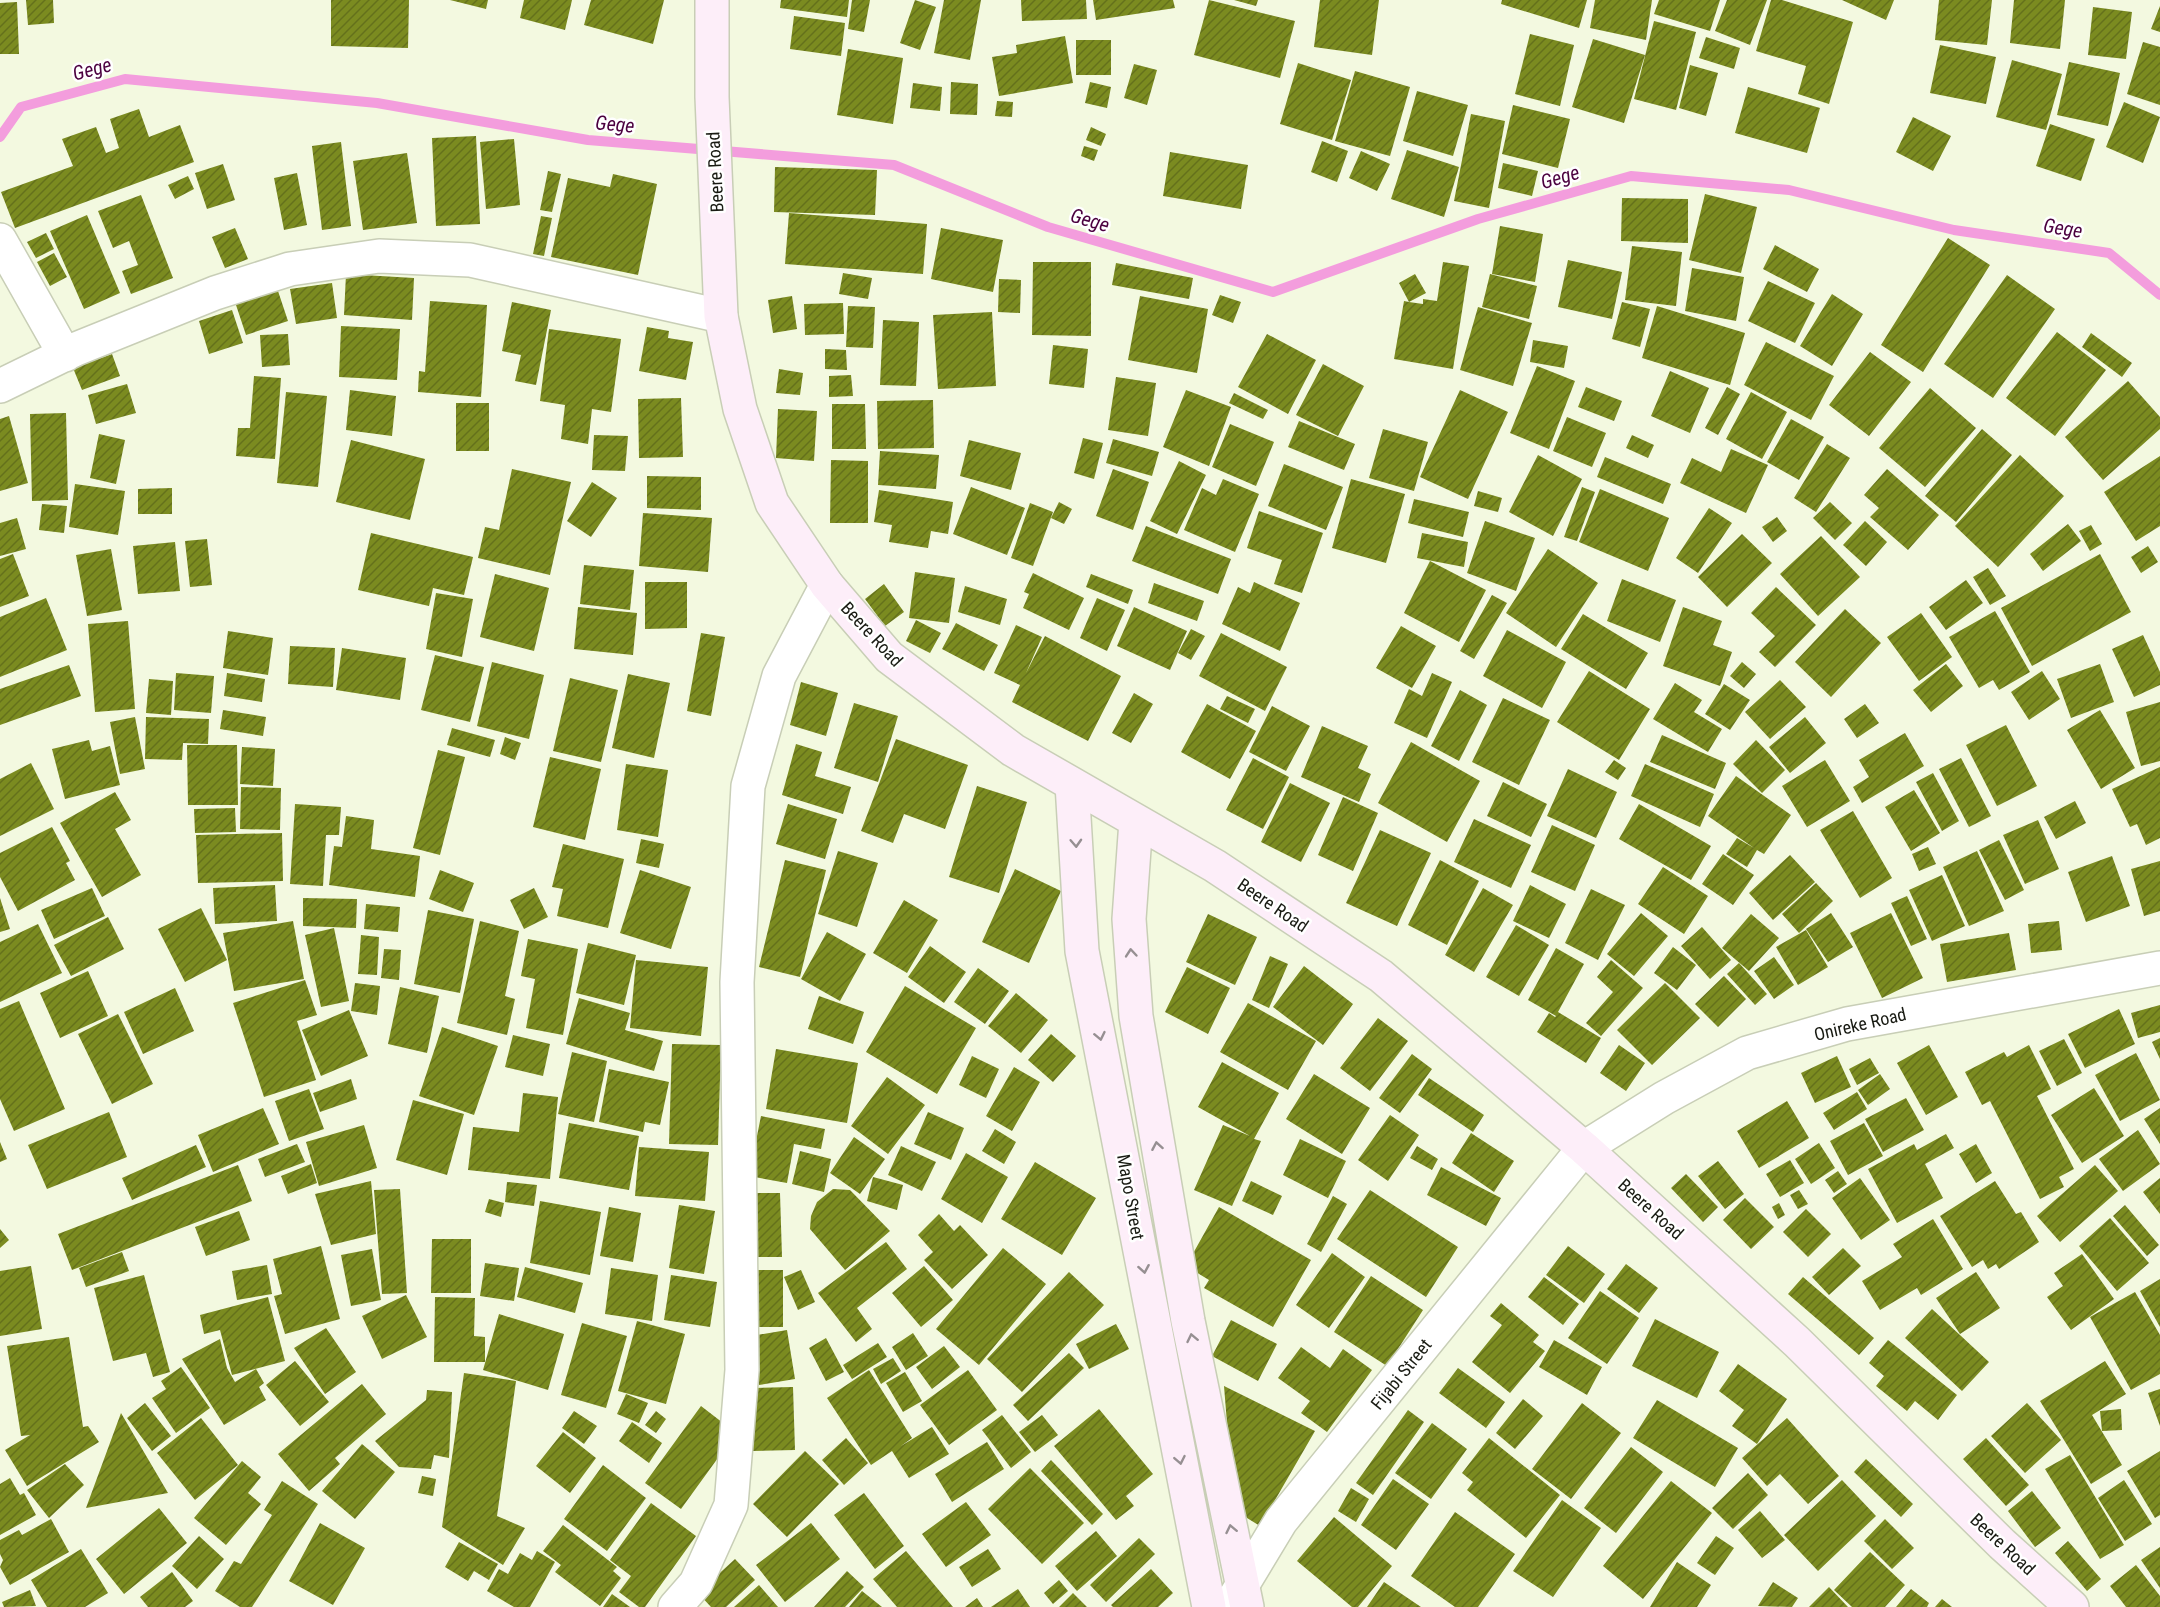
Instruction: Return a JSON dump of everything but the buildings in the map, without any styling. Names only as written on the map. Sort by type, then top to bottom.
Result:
[{"type":"main road","name":"Beere Road","points":[[712,0],[712,97],[720,316],[740,409],[772,503],[827,585],[889,657],[1013,750],[1215,866],[1382,976],[1584,1148],[1797,1342],[2002,1544],[2072,1607]]},
{"type":"main road","name":"Mapo Street","points":[[1072,784],[1082,951],[1209,1607]]},
{"type":"main road","name":"Mapo Street","points":[[1136,820],[1129,919],[1137,1016],[1188,1321],[1239,1600]]},
{"type":"street","points":[[0,240],[65,355]]},
{"type":"street","points":[[0,386],[65,355],[215,293],[279,273],[379,256],[470,260],[720,316]]},
{"type":"street","points":[[675,1607],[696,1583],[731,1506],[742,1370],[737,982],[748,786],[779,676],[827,585]]},
{"type":"street","name":"Onireke Road","points":[[1584,1148],[1664,1098],[1747,1053],[1847,1024],[2160,968]]},
{"type":"street","name":"Fijabi Street","points":[[1239,1600],[1281,1521],[1584,1148]]},
{"type":"waterway","name":"Gege","points":[[0,137],[21,107],[125,79],[377,103],[588,140],[894,165],[1048,227],[1273,292],[1478,219],[1631,176],[1789,190],[1954,230],[2109,253],[2160,295]]}]
